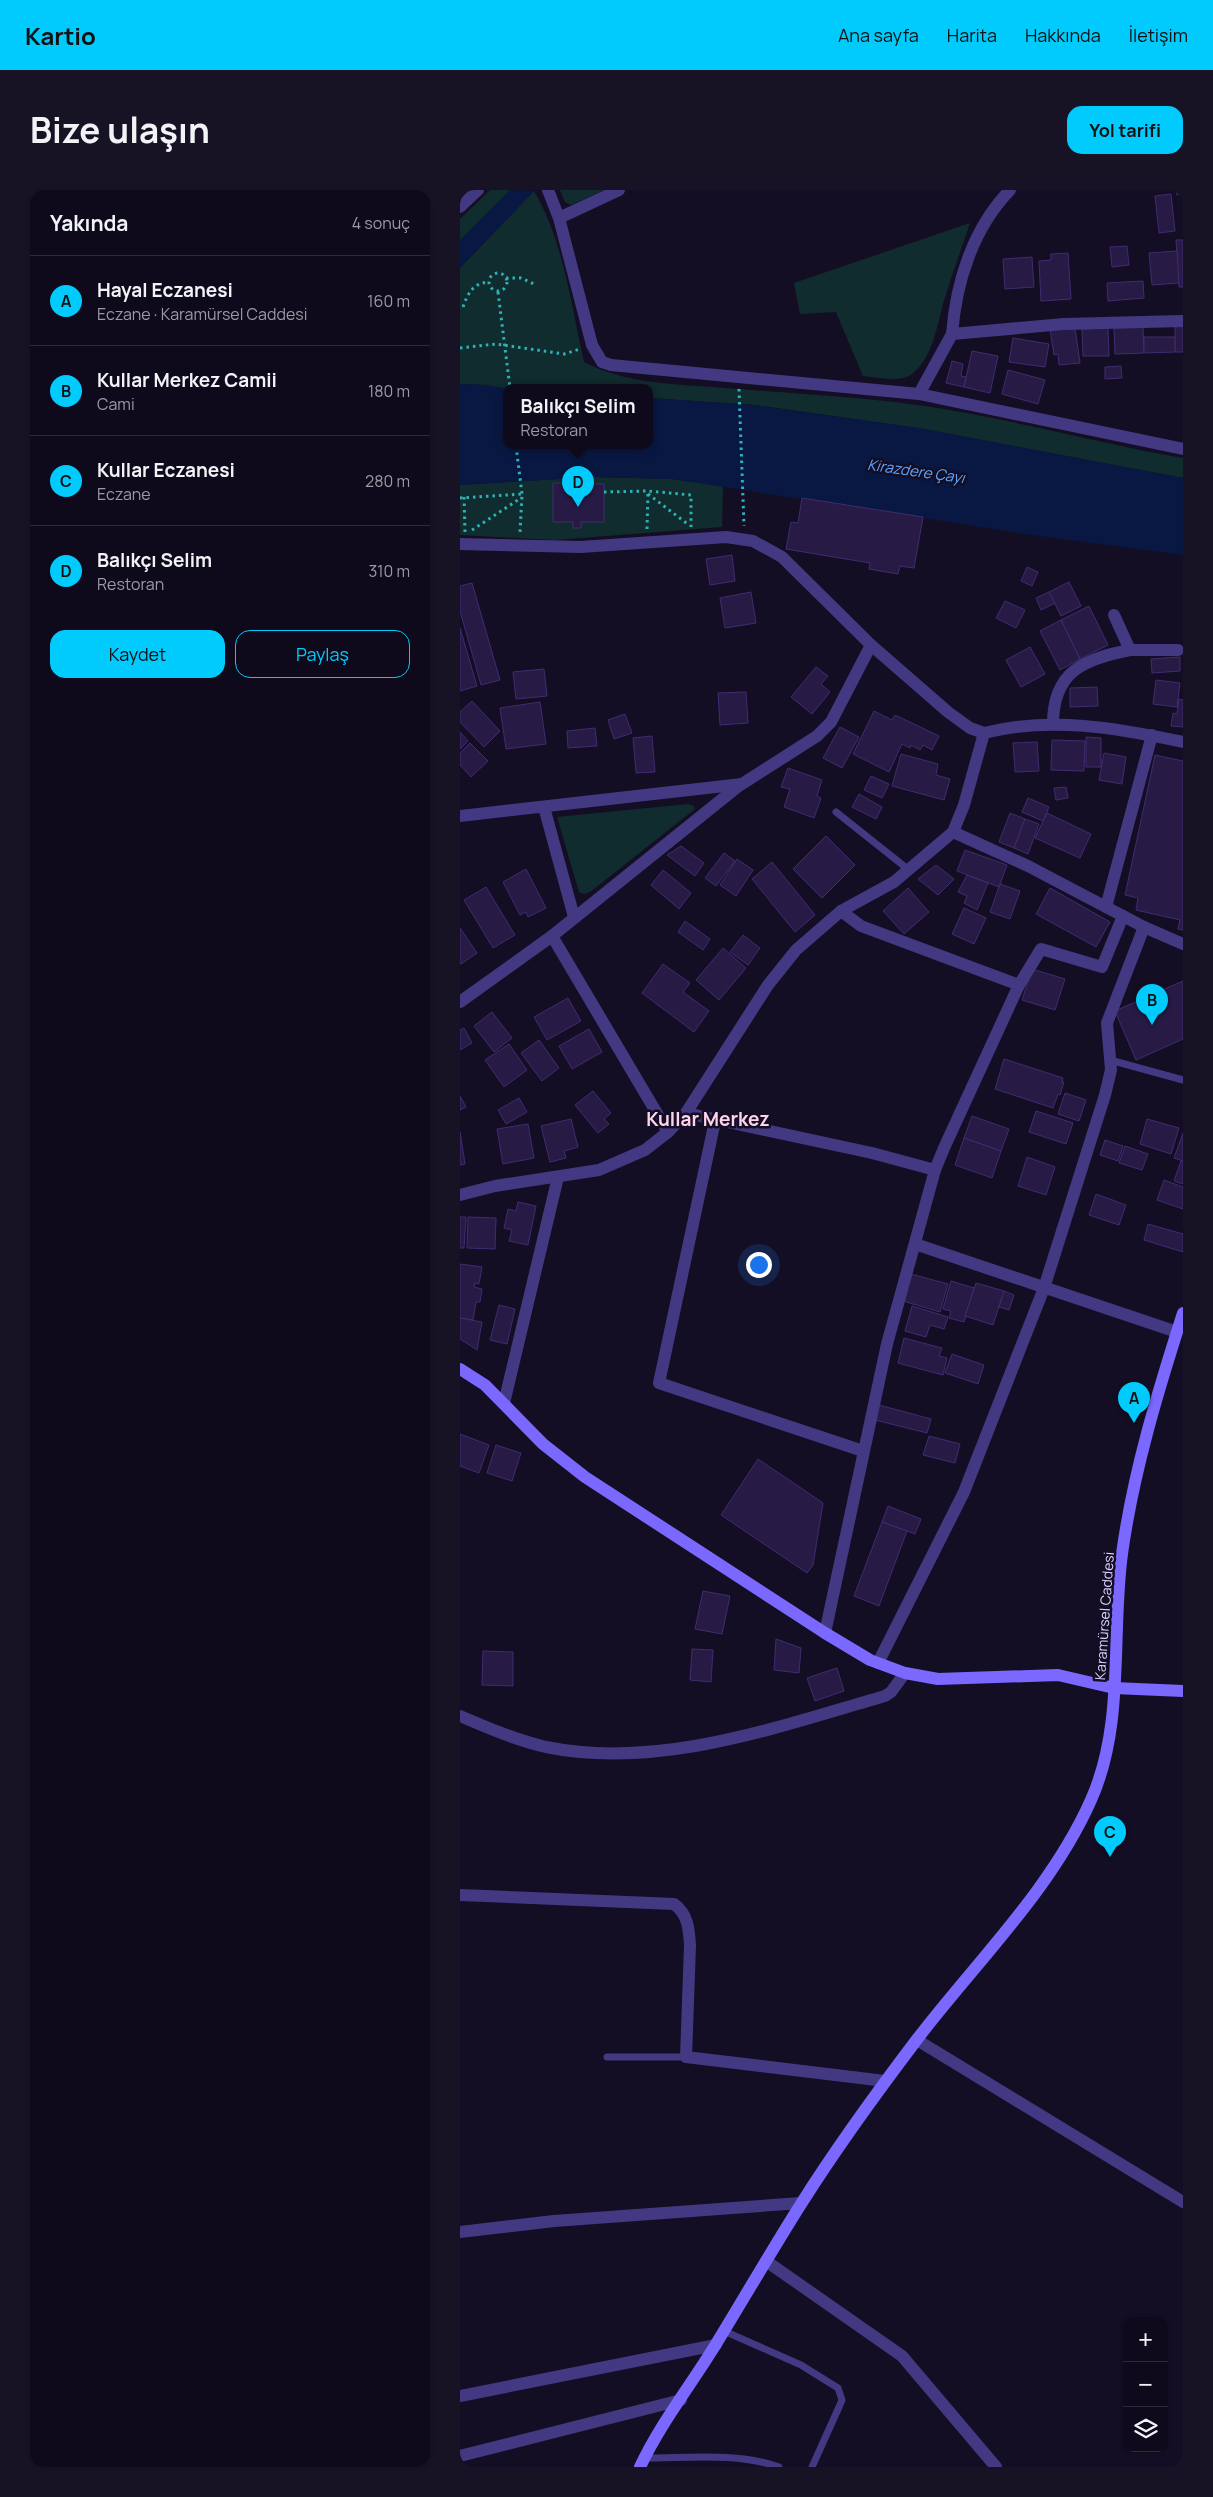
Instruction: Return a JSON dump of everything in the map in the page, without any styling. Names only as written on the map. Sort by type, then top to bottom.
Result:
[{"type":"main road","name":"Karamürsel Caddesi","points":[[642,2463],[801,2203],[885,2081],[1028,1902],[1068,1845],[1091,1801],[1100,1776],[1113,1722],[1116,1611],[1122,1552],[1131,1501],[1183,1313]]},
{"type":"main road","points":[[460,1368],[485,1385],[543,1444],[585,1477],[825,1633],[878,1663],[905,1674],[947,1679],[1058,1675],[1114,1688],[1183,1691]]},
{"type":"street","points":[[460,207],[478,190]]},
{"type":"street","points":[[548,190],[559,218],[592,345],[602,362],[611,365],[919,394],[1183,449]]},
{"type":"street","points":[[559,218],[619,190]]},
{"type":"street","points":[[919,394],[952,334],[956,294],[972,249],[989,215],[1010,190]]},
{"type":"street","points":[[952,334],[1064,324],[1183,321]]},
{"type":"street","points":[[464,541],[520,547],[581,547],[647,542],[691,533],[744,539],[766,546],[782,557],[871,645],[948,712],[970,728],[984,732],[1013,725],[1053,724],[1106,728],[1183,742]]},
{"type":"street","points":[[1114,615],[1130,650]]},
{"type":"street","points":[[460,1002],[552,936],[742,784],[817,736],[831,722],[871,645]]},
{"type":"street","points":[[1053,724],[1056,694],[1070,673],[1087,662],[1104,655],[1130,650],[1178,650]]},
{"type":"street","points":[[460,1195],[495,1186],[558,1177],[613,1165],[645,1150],[668,1132],[686,1113],[768,985],[796,950],[841,911],[894,882],[953,832],[964,805],[984,732]]},
{"type":"street","points":[[1106,907],[1152,736]]},
{"type":"street","points":[[460,816],[544,808],[742,784]]},
{"type":"street","points":[[544,808],[574,917]]},
{"type":"street","points":[[953,832],[1028,866],[1123,916],[1183,944]]},
{"type":"street","points":[[841,911],[861,926],[1019,985]]},
{"type":"street","points":[[825,1633],[886,1344],[935,1170],[989,1046],[1019,985],[1041,949],[1102,967],[1123,916]]},
{"type":"street","points":[[878,1663],[964,1492],[1044,1288],[1105,1095],[1111,1070],[1107,1023],[1144,926]]},
{"type":"street","points":[[552,936],[668,1132]]},
{"type":"street","points":[[686,1113],[715,1121],[872,1153],[935,1170]]},
{"type":"street","points":[[715,1121],[659,1383],[863,1451]]},
{"type":"street","points":[[504,1403],[558,1177]]},
{"type":"street","points":[[915,1244],[1177,1332]]},
{"type":"street","points":[[460,1716],[499,1732],[547,1747],[610,1754],[655,1753],[724,1739],[885,1696],[891,1692],[905,1674]]},
{"type":"street","points":[[460,1895],[523,1899],[670,1902],[679,1907],[685,1915],[690,1945],[686,2057],[885,2081]]},
{"type":"street","points":[[917,2040],[1183,2202]]},
{"type":"street","points":[[460,2232],[554,2221],[801,2203]]},
{"type":"street","points":[[766,2261],[902,2356],[996,2467]]},
{"type":"street","points":[[460,2396],[716,2344]]},
{"type":"street","points":[[460,2456],[681,2400]]},
{"type":"lane","points":[[836,812],[909,870]]},
{"type":"lane","points":[[1110,1060],[1183,1080]]},
{"type":"lane","points":[[607,2057],[686,2057]]},
{"type":"lane","points":[[724,2331],[801,2365],[838,2388],[842,2393],[839,2408],[812,2467]]},
{"type":"lane","points":[[642,2463],[726,2458],[755,2461],[779,2467]]},
{"type":"path","points":[[498,292],[490,288],[488,282],[491,276],[496,273],[502,274],[506,278],[521,278],[536,285]]},
{"type":"path","points":[[498,292],[506,288],[506,278]]},
{"type":"path","points":[[463,306],[470,289],[482,282],[488,282]]},
{"type":"path","points":[[498,292],[510,384]]},
{"type":"path","points":[[460,348],[487,344],[564,354],[592,345]]},
{"type":"path","points":[[739,404],[744,539]]},
{"type":"path","points":[[516,449],[522,496],[520,547]]},
{"type":"path","points":[[604,492],[691,495],[691,533]]},
{"type":"path","points":[[648,493],[691,533]]},
{"type":"path","points":[[647,542],[648,493]]},
{"type":"path","points":[[464,541],[462,498],[522,496]]},
{"type":"path","points":[[464,541],[522,496]]},
{"type":"green space","points":[[490,190],[510,190],[460,240],[460,219]]},
{"type":"green space","points":[[560,190],[604,190],[571,205],[565,202]]},
{"type":"green space","points":[[534,191],[553,231],[560,252],[584,362],[599,369],[631,378],[663,383],[826,395],[966,413],[1183,458],[1183,478],[918,428],[754,405],[653,398],[653,384],[503,384],[503,388],[487,385],[460,384],[460,268]]},
{"type":"green space","points":[[970,223],[929,351],[919,367],[907,377],[888,379],[863,376],[836,312],[800,314],[794,283]]},
{"type":"green space","points":[[593,477],[672,479],[723,486],[722,527],[555,540],[460,535],[460,485]]},
{"type":"green space","points":[[688,804],[694,806],[695,809],[590,892],[584,894],[579,892],[557,817]]},
{"type":"water","points":[[510,190],[534,191],[460,268],[460,240]]},
{"type":"water","name":"Kirazdere Çayı","points":[[460,384],[487,385],[503,388],[503,449],[653,449],[653,398],[753,405],[918,428],[1183,478],[1183,555],[1032,535],[672,479],[593,477],[460,485]]},
{"type":"building","points":[[1176,190],[1183,190],[1183,193],[1177,195]]},
{"type":"building","points":[[1171,194],[1175,231],[1159,233],[1155,196]]},
{"type":"building","points":[[1176,240],[1183,240],[1183,287],[1179,287]]},
{"type":"building","points":[[1127,246],[1129,265],[1112,267],[1110,247]]},
{"type":"building","points":[[1177,251],[1179,283],[1152,285],[1149,253]]},
{"type":"building","points":[[1068,253],[1071,299],[1041,301],[1039,261],[1051,260],[1051,254]]},
{"type":"building","points":[[1032,257],[1034,287],[1005,289],[1003,259]]},
{"type":"building","points":[[1143,281],[1144,298],[1108,301],[1107,283]]},
{"type":"building","points":[[1183,326],[1183,352],[1175,352],[1175,327]]},
{"type":"building","points":[[1143,327],[1144,353],[1115,354],[1114,328]]},
{"type":"building","points":[[1075,328],[1080,363],[1059,365],[1058,354],[1054,355],[1050,329]]},
{"type":"building","points":[[1108,328],[1109,356],[1083,356],[1082,329]]},
{"type":"building","points":[[1144,337],[1175,337],[1175,352],[1144,353]]},
{"type":"building","points":[[1013,338],[1049,344],[1045,367],[1009,362]]},
{"type":"building","points":[[972,351],[998,356],[990,393],[964,387]]},
{"type":"building","points":[[952,361],[963,364],[961,376],[966,377],[964,387],[946,383]]},
{"type":"building","points":[[1121,366],[1122,378],[1105,379],[1105,367]]},
{"type":"building","points":[[1008,370],[1045,380],[1038,404],[1002,394]]},
{"type":"building","points":[[553,483],[604,484],[604,522],[581,522],[581,528],[573,528],[573,522],[553,522]]},
{"type":"building","points":[[802,498],[923,517],[914,568],[900,566],[898,574],[869,569],[870,563],[786,549],[791,522],[798,523]]},
{"type":"building","points":[[732,555],[735,581],[710,585],[706,559]]},
{"type":"building","points":[[1027,567],[1038,572],[1032,586],[1021,581]]},
{"type":"building","points":[[1069,582],[1081,606],[1061,616],[1049,592]]},
{"type":"building","points":[[472,583],[500,680],[481,685],[460,611],[460,586]]},
{"type":"building","points":[[751,592],[756,623],[725,628],[720,598]]},
{"type":"building","points":[[1049,592],[1055,603],[1041,610],[1036,598]]},
{"type":"building","points":[[1005,601],[1025,610],[1016,628],[996,618]]},
{"type":"building","points":[[1089,606],[1108,645],[1080,659],[1061,620]]},
{"type":"building","points":[[1061,620],[1080,659],[1060,670],[1040,631]]},
{"type":"building","points":[[460,628],[477,686],[460,691]]},
{"type":"building","points":[[1030,647],[1045,674],[1021,687],[1006,660]]},
{"type":"building","points":[[1180,657],[1180,671],[1152,673],[1151,659]]},
{"type":"building","points":[[816,667],[828,676],[821,684],[830,692],[812,714],[791,697]]},
{"type":"building","points":[[544,669],[547,696],[516,699],[513,672]]},
{"type":"building","points":[[1156,680],[1180,683],[1177,707],[1153,704]]},
{"type":"building","points":[[1097,687],[1098,706],[1070,707],[1070,688]]},
{"type":"building","points":[[746,692],[748,723],[720,725],[718,693]]},
{"type":"building","points":[[1179,699],[1183,700],[1183,727],[1171,726],[1173,713],[1177,714]]},
{"type":"building","points":[[472,701],[500,731],[484,747],[460,722],[460,712]]},
{"type":"building","points":[[540,702],[546,744],[506,749],[500,708]]},
{"type":"building","points":[[874,711],[892,720],[895,715],[939,736],[932,750],[923,745],[920,750],[911,745],[910,748],[902,744],[889,772],[853,754]]},
{"type":"building","points":[[625,714],[632,733],[614,739],[608,720]]},
{"type":"building","points":[[840,727],[859,737],[842,768],[823,758]]},
{"type":"building","points":[[595,728],[597,746],[568,748],[567,731]]},
{"type":"building","points":[[460,732],[468,741],[460,749]]},
{"type":"building","points":[[652,736],[655,772],[636,773],[633,738]]},
{"type":"building","points":[[1086,737],[1101,738],[1101,767],[1086,767]]},
{"type":"building","points":[[1052,740],[1085,741],[1084,771],[1051,770]]},
{"type":"building","points":[[1037,742],[1039,771],[1015,772],[1013,743]]},
{"type":"building","points":[[470,743],[488,761],[471,777],[460,765],[460,753]]},
{"type":"building","points":[[1104,753],[1126,757],[1122,784],[1099,780]]},
{"type":"building","points":[[901,754],[938,764],[936,775],[950,779],[944,800],[892,786]]},
{"type":"building","points":[[1155,755],[1183,761],[1183,930],[1178,929],[1180,920],[1136,910],[1138,898],[1125,895]]},
{"type":"building","points":[[788,768],[822,780],[817,796],[821,798],[814,818],[784,807],[790,789],[781,787]]},
{"type":"building","points":[[871,776],[889,784],[882,798],[864,790]]},
{"type":"building","points":[[1066,787],[1068,798],[1056,800],[1054,788]]},
{"type":"building","points":[[859,794],[882,807],[876,819],[852,807]]},
{"type":"building","points":[[1028,798],[1049,807],[1043,821],[1022,812]]},
{"type":"building","points":[[1010,813],[1025,819],[1014,848],[999,842]]},
{"type":"building","points":[[1047,813],[1091,834],[1080,858],[1035,838]]},
{"type":"building","points":[[1025,819],[1039,824],[1028,854],[1014,848]]},
{"type":"building","points":[[826,836],[855,865],[822,898],[793,869]]},
{"type":"building","points":[[681,846],[704,863],[695,876],[667,855]]},
{"type":"building","points":[[965,850],[1007,865],[999,887],[957,871]]},
{"type":"building","points":[[724,853],[735,861],[716,886],[705,878]]},
{"type":"building","points":[[737,859],[753,870],[736,896],[720,885]]},
{"type":"building","points":[[772,862],[815,915],[795,932],[752,879]]},
{"type":"building","points":[[936,865],[954,879],[938,895],[918,879]]},
{"type":"building","points":[[526,869],[546,908],[528,917],[526,912],[520,915],[503,882]]},
{"type":"building","points":[[663,870],[691,893],[679,909],[651,885]]},
{"type":"building","points":[[967,875],[988,883],[977,910],[964,903],[967,896],[958,892]]},
{"type":"building","points":[[1000,884],[1020,891],[1010,919],[990,912]]},
{"type":"building","points":[[486,887],[515,935],[493,948],[464,900]]},
{"type":"building","points":[[908,888],[929,912],[904,934],[883,911]]},
{"type":"building","points":[[1050,888],[1110,922],[1096,947],[1036,914]]},
{"type":"building","points":[[964,908],[986,918],[974,944],[952,934]]},
{"type":"building","points":[[685,921],[710,939],[703,950],[678,932]]},
{"type":"building","points":[[460,928],[477,953],[461,964],[460,963]]},
{"type":"building","points":[[743,935],[760,948],[748,965],[730,952]]},
{"type":"building","points":[[723,948],[746,968],[719,1000],[696,980]]},
{"type":"building","points":[[663,964],[690,983],[683,992],[709,1011],[694,1032],[642,993]]},
{"type":"building","points":[[1032,969],[1065,979],[1055,1010],[1022,1000]]},
{"type":"building","points":[[1183,981],[1183,1039],[1136,1060],[1115,1011]]},
{"type":"building","points":[[568,998],[581,1021],[547,1040],[534,1017]]},
{"type":"building","points":[[492,1012],[512,1038],[494,1052],[474,1026]]},
{"type":"building","points":[[464,1028],[472,1043],[460,1050],[460,1030]]},
{"type":"building","points":[[589,1029],[602,1052],[572,1069],[559,1046]]},
{"type":"building","points":[[539,1040],[559,1068],[542,1081],[521,1053]]},
{"type":"building","points":[[509,1044],[527,1070],[504,1087],[485,1060]]},
{"type":"building","points":[[1004,1059],[1063,1078],[1062,1082],[1064,1082],[1060,1095],[1058,1094],[1053,1108],[995,1089]]},
{"type":"building","points":[[593,1091],[611,1113],[604,1119],[609,1124],[598,1133],[575,1105]]},
{"type":"building","points":[[1065,1093],[1086,1100],[1079,1121],[1058,1114]]},
{"type":"building","points":[[460,1096],[466,1107],[460,1110]]},
{"type":"building","points":[[519,1098],[527,1112],[506,1124],[498,1110]]},
{"type":"building","points":[[1036,1111],[1073,1123],[1066,1144],[1029,1132]]},
{"type":"building","points":[[972,1116],[1009,1129],[1001,1151],[964,1138]]},
{"type":"building","points":[[571,1119],[578,1147],[564,1151],[566,1158],[550,1162],[541,1126]]},
{"type":"building","points":[[1147,1119],[1179,1128],[1171,1154],[1140,1144]]},
{"type":"building","points":[[528,1124],[534,1158],[503,1164],[497,1129]]},
{"type":"building","points":[[460,1132],[465,1164],[460,1165]]},
{"type":"building","points":[[1183,1133],[1183,1161],[1174,1158]]},
{"type":"building","points":[[964,1138],[1001,1151],[992,1178],[955,1165]]},
{"type":"building","points":[[1105,1140],[1123,1146],[1118,1161],[1100,1155]]},
{"type":"building","points":[[1125,1146],[1148,1154],[1142,1170],[1119,1163]]},
{"type":"building","points":[[1027,1157],[1055,1167],[1046,1195],[1018,1186]]},
{"type":"building","points":[[1181,1161],[1183,1161],[1183,1184],[1174,1181]]},
{"type":"building","points":[[1164,1180],[1183,1187],[1183,1209],[1157,1200]]},
{"type":"building","points":[[1096,1194],[1126,1205],[1119,1225],[1089,1215]]},
{"type":"building","points":[[518,1202],[536,1206],[528,1245],[509,1241],[512,1230],[504,1228],[508,1209],[516,1211]]},
{"type":"building","points":[[460,1217],[466,1217],[464,1248],[460,1248]]},
{"type":"building","points":[[468,1217],[496,1218],[495,1249],[467,1248]]},
{"type":"building","points":[[1148,1224],[1183,1234],[1183,1252],[1144,1240]]},
{"type":"building","points":[[460,1264],[482,1267],[479,1284],[475,1283],[474,1287],[482,1289],[480,1302],[476,1302],[473,1320],[460,1318]]},
{"type":"building","points":[[911,1274],[948,1284],[940,1312],[903,1301]]},
{"type":"building","points":[[951,1281],[974,1288],[964,1322],[949,1318],[951,1311],[943,1309]]},
{"type":"building","points":[[976,1283],[1004,1291],[993,1325],[965,1316]]},
{"type":"building","points":[[1004,1291],[1014,1295],[1009,1310],[999,1307]]},
{"type":"building","points":[[499,1305],[515,1309],[507,1344],[490,1340]]},
{"type":"building","points":[[912,1306],[948,1317],[944,1329],[930,1325],[926,1337],[905,1331]]},
{"type":"building","points":[[460,1318],[482,1322],[477,1350],[460,1339]]},
{"type":"building","points":[[904,1338],[942,1348],[939,1356],[947,1358],[943,1375],[898,1363]]},
{"type":"building","points":[[952,1354],[984,1365],[978,1384],[945,1373]]},
{"type":"building","points":[[879,1405],[931,1419],[927,1433],[875,1420]]},
{"type":"building","points":[[460,1434],[489,1445],[479,1473],[460,1466]]},
{"type":"building","points":[[929,1436],[960,1444],[955,1463],[923,1455]]},
{"type":"building","points":[[496,1445],[521,1453],[512,1481],[487,1473]]},
{"type":"building","points":[[758,1459],[823,1503],[813,1565],[807,1573],[721,1515]]},
{"type":"building","points":[[888,1506],[921,1519],[915,1534],[882,1522]]},
{"type":"building","points":[[882,1522],[907,1531],[879,1606],[854,1596]]},
{"type":"building","points":[[703,1591],[730,1596],[722,1634],[695,1629]]},
{"type":"building","points":[[776,1639],[801,1648],[799,1673],[774,1670]]},
{"type":"building","points":[[692,1649],[713,1650],[711,1682],[690,1680]]},
{"type":"building","points":[[483,1651],[513,1652],[513,1686],[482,1685]]},
{"type":"building","points":[[837,1668],[844,1691],[815,1701],[807,1678]]},
{"type":"place","name":"Balıkçı Selim","points":[[578,507]]},
{"type":"place","name":"Kullar Merkez Camii","points":[[1152,1025]]},
{"type":"place","name":"Hayal Eczanesi","points":[[1134,1423]]},
{"type":"place","name":"Kullar Eczanesi","points":[[1110,1857]]},
{"type":"district","name":"Kullar Merkez","points":[[708,1119]]}]
